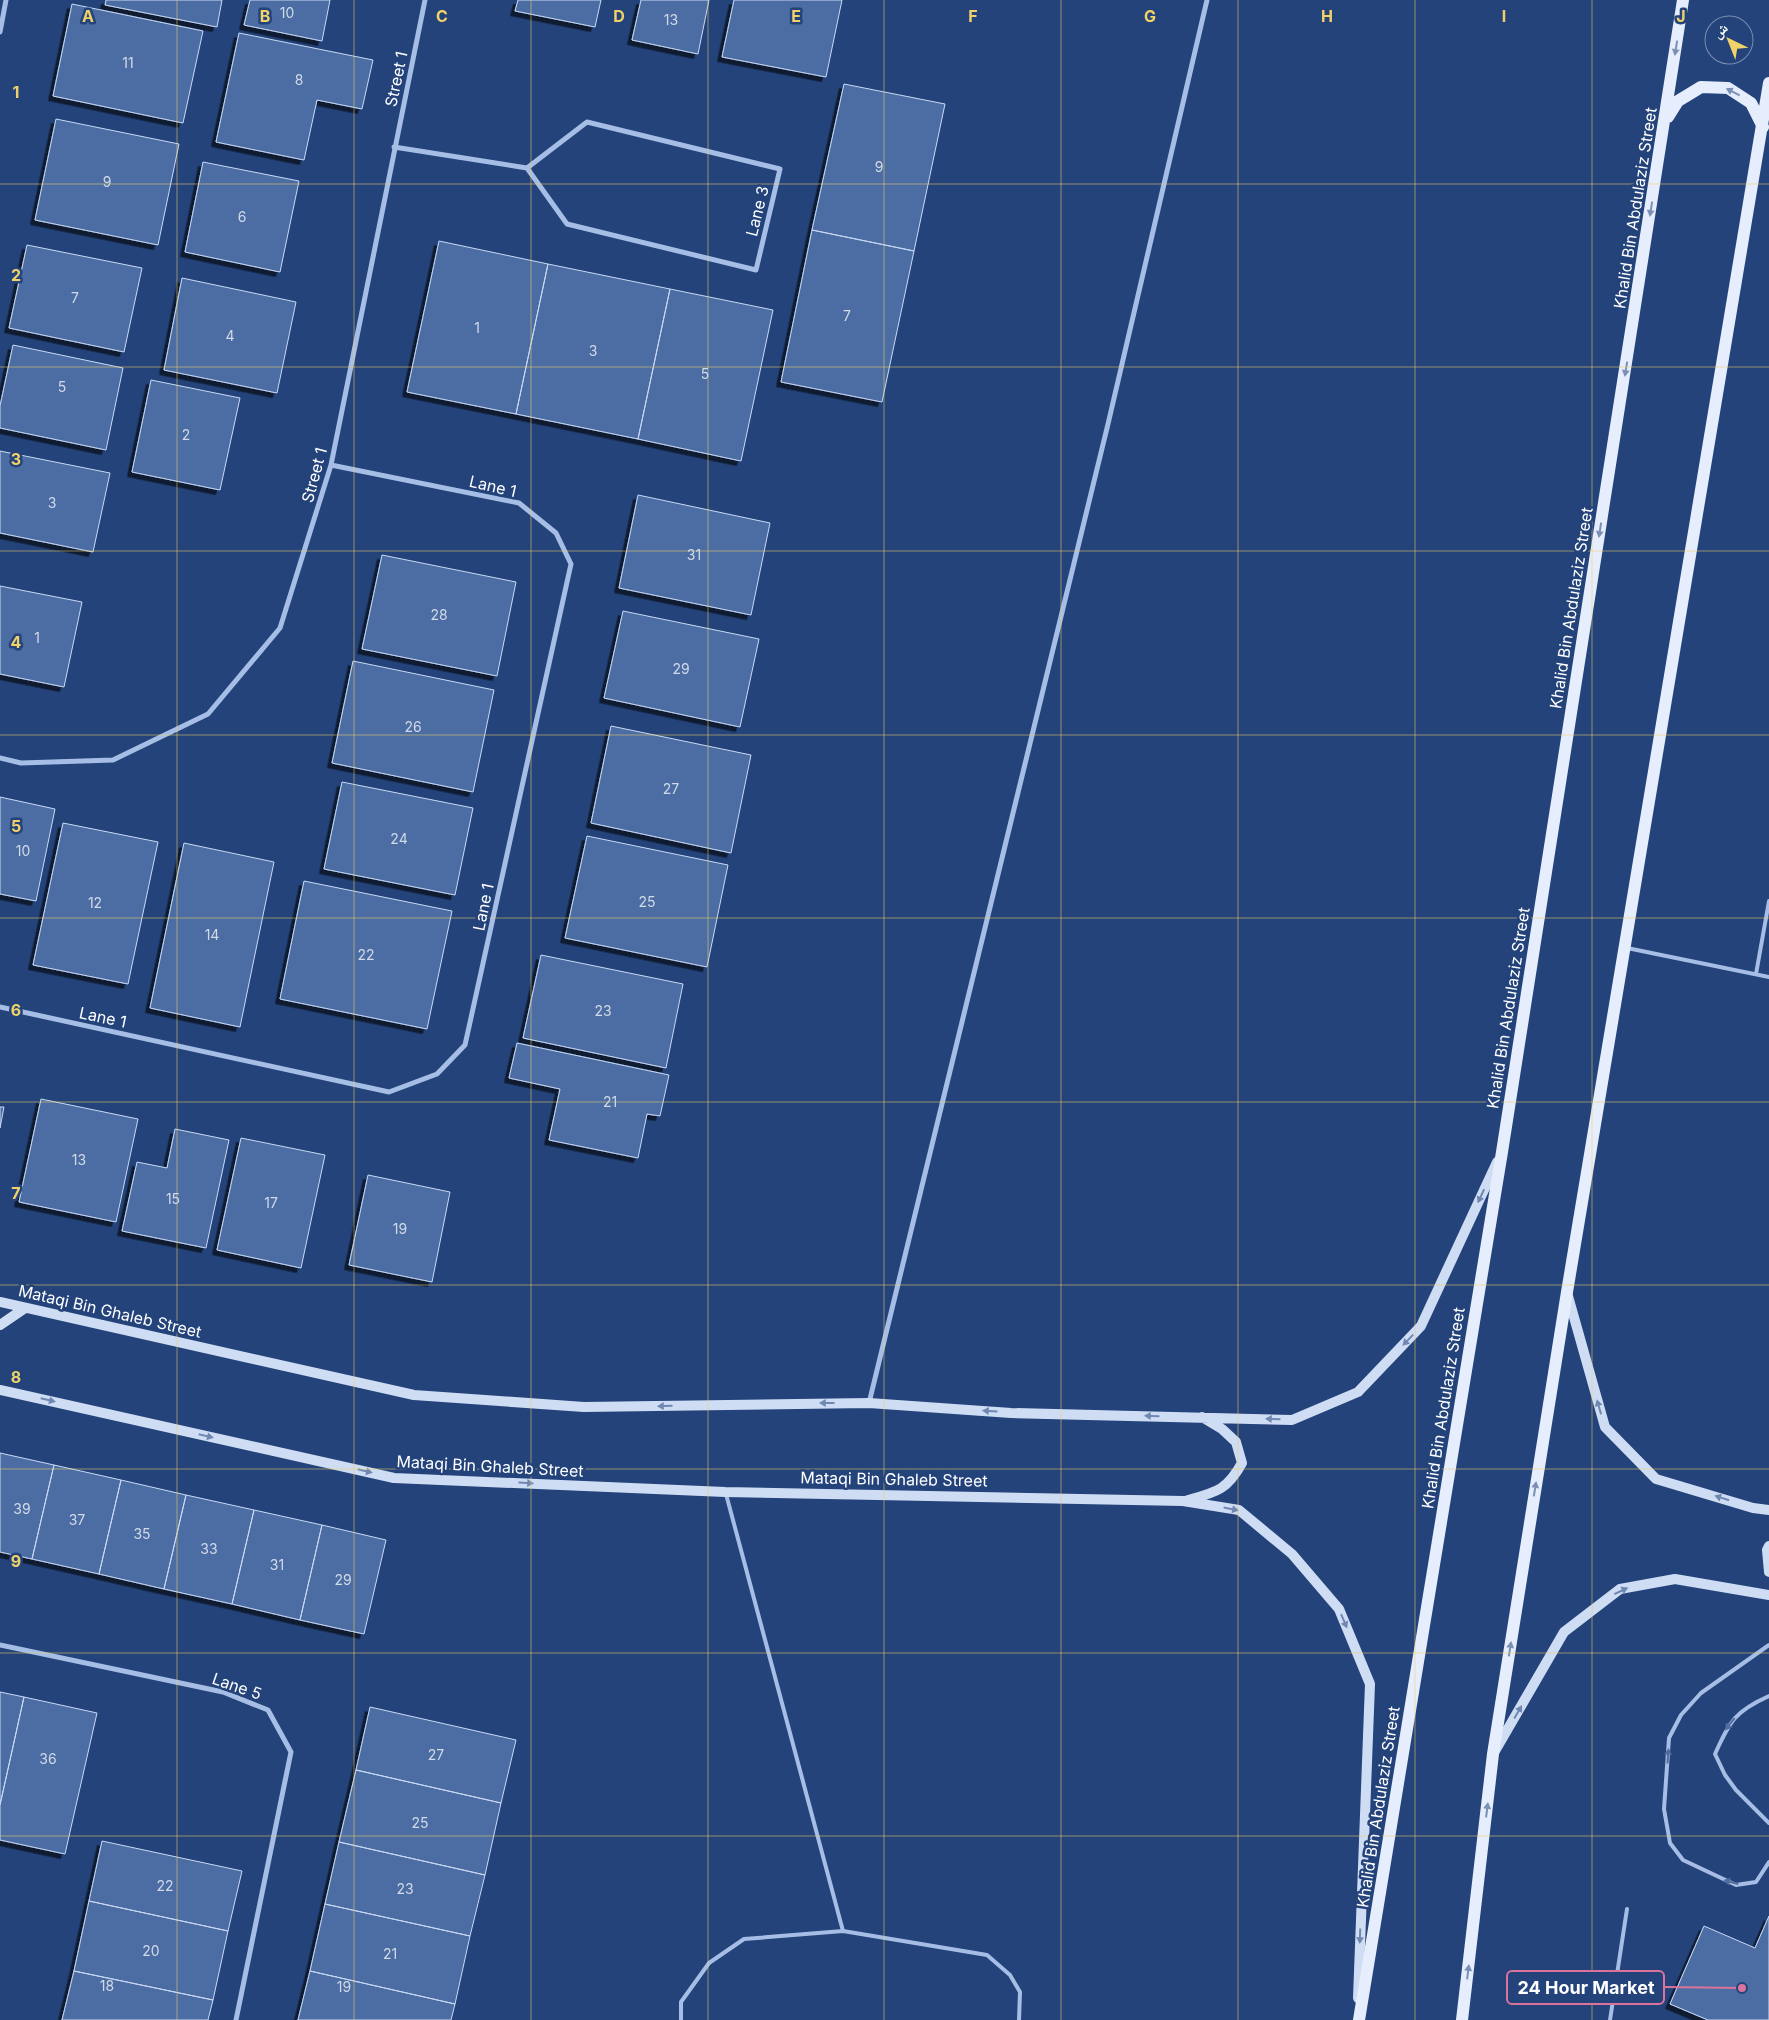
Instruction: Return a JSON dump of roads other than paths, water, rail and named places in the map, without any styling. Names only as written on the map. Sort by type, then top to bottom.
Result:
[{"type":"main road","name":"Khalid Bin Abdulaziz Street","points":[[1358,2020],[1502,1152],[1683,0]]},
{"type":"main road","points":[[1462,2020],[1494,1754],[1567,1292],[1769,84]]},
{"type":"main road","points":[[1664,124],[1678,101],[1701,87],[1728,88],[1751,103],[1763,127]]},
{"type":"street","points":[[0,32],[6,0]]},
{"type":"street","name":"Street 1","points":[[0,758],[21,763],[113,760],[208,714],[280,628],[331,466],[425,0]]},
{"type":"street","points":[[869,1403],[1108,424],[1207,0]]},
{"type":"street","name":"Lane 3","points":[[587,122],[780,169],[756,270],[567,224],[526,168],[587,122]]},
{"type":"street","points":[[394,148],[526,168]]},
{"type":"street","name":"Lane 1","points":[[0,1007],[389,1092],[437,1074],[465,1045],[571,564],[556,533],[519,503],[331,466]]},
{"type":"street","name":"Mataqi Bin Ghaleb Street","points":[[0,1302],[414,1395],[584,1407],[869,1403],[1012,1413],[1201,1416],[1292,1420],[1358,1392],[1421,1326],[1502,1152]]},
{"type":"street","points":[[1567,1292],[1605,1427],[1656,1479],[1753,1508],[1769,1510]]},
{"type":"street","points":[[0,1325],[25,1308]]},
{"type":"street","name":"Mataqi Bin Ghaleb Street","points":[[1,1388],[394,1478],[725,1492],[1183,1501],[1239,1510],[1292,1554],[1339,1609],[1370,1684],[1358,2020]]},
{"type":"street","points":[[1183,1501],[1216,1493],[1233,1479],[1242,1463],[1236,1442],[1222,1429],[1201,1416]]},
{"type":"street","points":[[1769,1546],[1767,1550],[1769,1572]]},
{"type":"street","points":[[1494,1754],[1564,1632],[1620,1589],[1675,1579],[1769,1595]]},
{"type":"street","name":"Lane 5","points":[[0,1645],[223,1692],[268,1710],[291,1752],[236,2020]]},
{"type":"lane","points":[[1756,974],[1769,901]]},
{"type":"lane","points":[[1625,947],[1769,977]]},
{"type":"lane","points":[[725,1492],[843,1931]]},
{"type":"lane","points":[[1769,1645],[1702,1693],[1681,1715],[1669,1738],[1664,1809],[1670,1843],[1683,1860],[1721,1880],[1736,1885],[1756,1882],[1769,1862]]},
{"type":"lane","points":[[1769,1696],[1749,1705],[1728,1725],[1715,1754],[1725,1776],[1736,1790],[1769,1823]]},
{"type":"lane","points":[[1610,2020],[1627,1909]]},
{"type":"lane","points":[[681,2020],[682,2002],[709,1963],[744,1939],[843,1931],[987,1955],[1010,1975],[1020,1992],[1019,2020]]},
{"type":"place","name":"24 Hour Market","points":[[1742,1988]]}]
